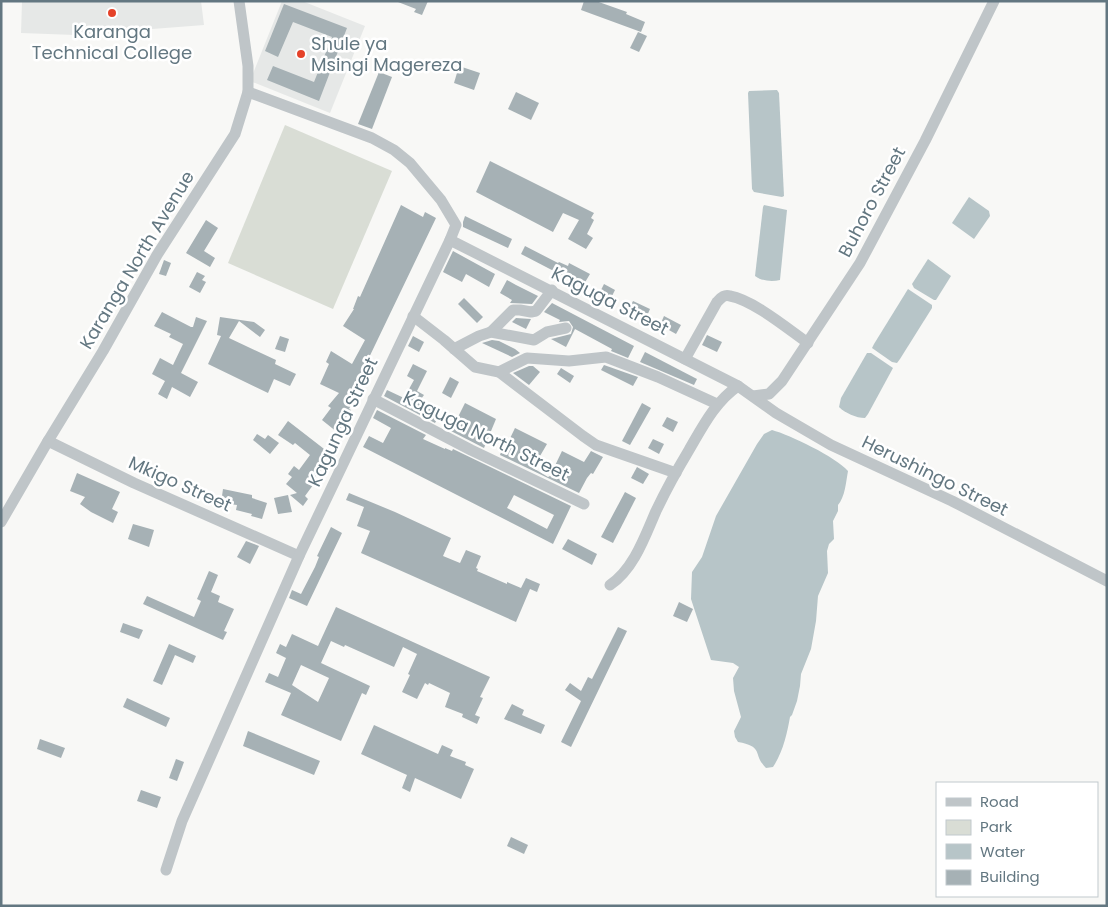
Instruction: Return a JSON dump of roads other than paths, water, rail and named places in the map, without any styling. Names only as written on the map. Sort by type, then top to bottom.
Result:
[{"type":"street","name":"Karanga North Avenue","points":[[1,522],[157,255],[235,134],[248,92],[248,66],[239,1]]},
{"type":"street","name":"Buhoro Street","points":[[753,396],[769,394],[782,381],[860,263],[994,1]]},
{"type":"street","name":"Kagunga Street","points":[[166,870],[182,821],[299,556],[456,225],[410,163],[394,150],[372,138],[248,92]]},
{"type":"street","name":"Kaguga Street","points":[[450,240],[552,290],[738,386],[753,396]]},
{"type":"street","points":[[454,349],[491,332],[513,310],[536,311],[552,290]]},
{"type":"street","points":[[685,359],[717,302],[722,297],[729,295],[763,312],[808,343]]},
{"type":"street","points":[[413,316],[475,368],[499,372],[596,445],[676,473]]},
{"type":"street","points":[[491,332],[534,340],[547,332],[566,328]]},
{"type":"street","points":[[499,372],[527,358],[569,361],[606,357],[658,377],[717,404]]},
{"type":"street","points":[[610,585],[629,566],[676,473],[717,404],[738,386]]},
{"type":"street","name":"Herushingo Street","points":[[753,396],[776,413],[831,445],[952,500],[1107,580]]},
{"type":"street","name":"Kaguga North Street","points":[[373,399],[471,450],[584,504]]},
{"type":"street","name":"Mkigo Street","points":[[48,441],[134,483],[299,556]]},
{"type":"water","points":[[777,90],[779,93],[784,196],[782,197],[754,192],[752,189],[748,93],[749,91]]},
{"type":"water","points":[[969,197],[989,211],[990,216],[974,239],[952,223]]},
{"type":"water","points":[[764,205],[787,210],[780,280],[777,281],[763,280],[755,276]]},
{"type":"water","points":[[928,259],[951,276],[936,300],[914,288],[912,284]]},
{"type":"water","points":[[908,289],[932,305],[932,308],[897,363],[892,362],[872,348]]},
{"type":"water","points":[[867,353],[871,353],[893,368],[865,418],[851,415],[839,407],[841,398]]},
{"type":"water","points":[[772,430],[812,447],[834,459],[848,471],[844,494],[833,521],[834,539],[829,544],[827,551],[828,573],[818,596],[811,649],[801,674],[797,701],[790,717],[782,749],[773,767],[766,768],[752,746],[738,742],[735,737],[734,731],[741,717],[734,691],[733,678],[739,667],[733,663],[711,660],[691,599],[692,572],[702,557],[716,516],[757,444],[764,434]]},
{"type":"place","name":"Karanga Technical College","points":[[112,13]]},
{"type":"place","name":"Shule ya Msingi Magereza","points":[[301,54]]}]
